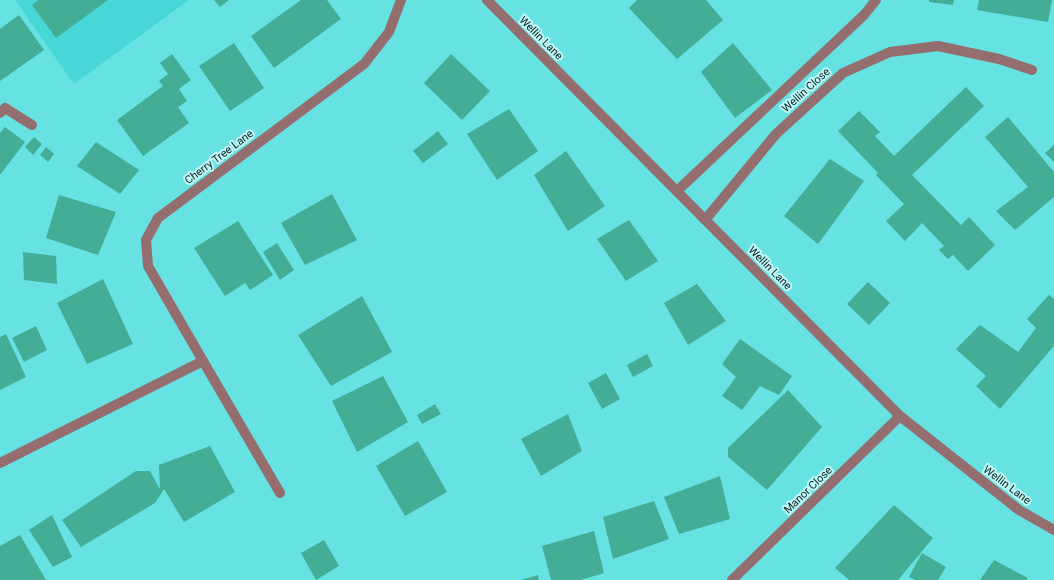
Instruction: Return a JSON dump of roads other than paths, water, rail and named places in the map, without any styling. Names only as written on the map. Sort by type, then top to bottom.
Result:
[{"type":"street","name":"Cherry Tree Lane","points":[[280,493],[148,266],[146,240],[158,218],[364,64],[389,32],[401,0]]},
{"type":"street","name":"Wellin Lane","points":[[487,0],[900,416],[1019,510],[1054,530]]},
{"type":"street","points":[[677,191],[864,15],[876,0]]},
{"type":"street","name":"Wellin Close","points":[[705,220],[776,134],[843,73],[890,52],[938,46],[999,59],[1032,70]]},
{"type":"street","points":[[0,112],[5,108],[32,124]]},
{"type":"street","points":[[0,463],[203,361]]},
{"type":"street","name":"Manor Close","points":[[732,580],[900,416]]}]
